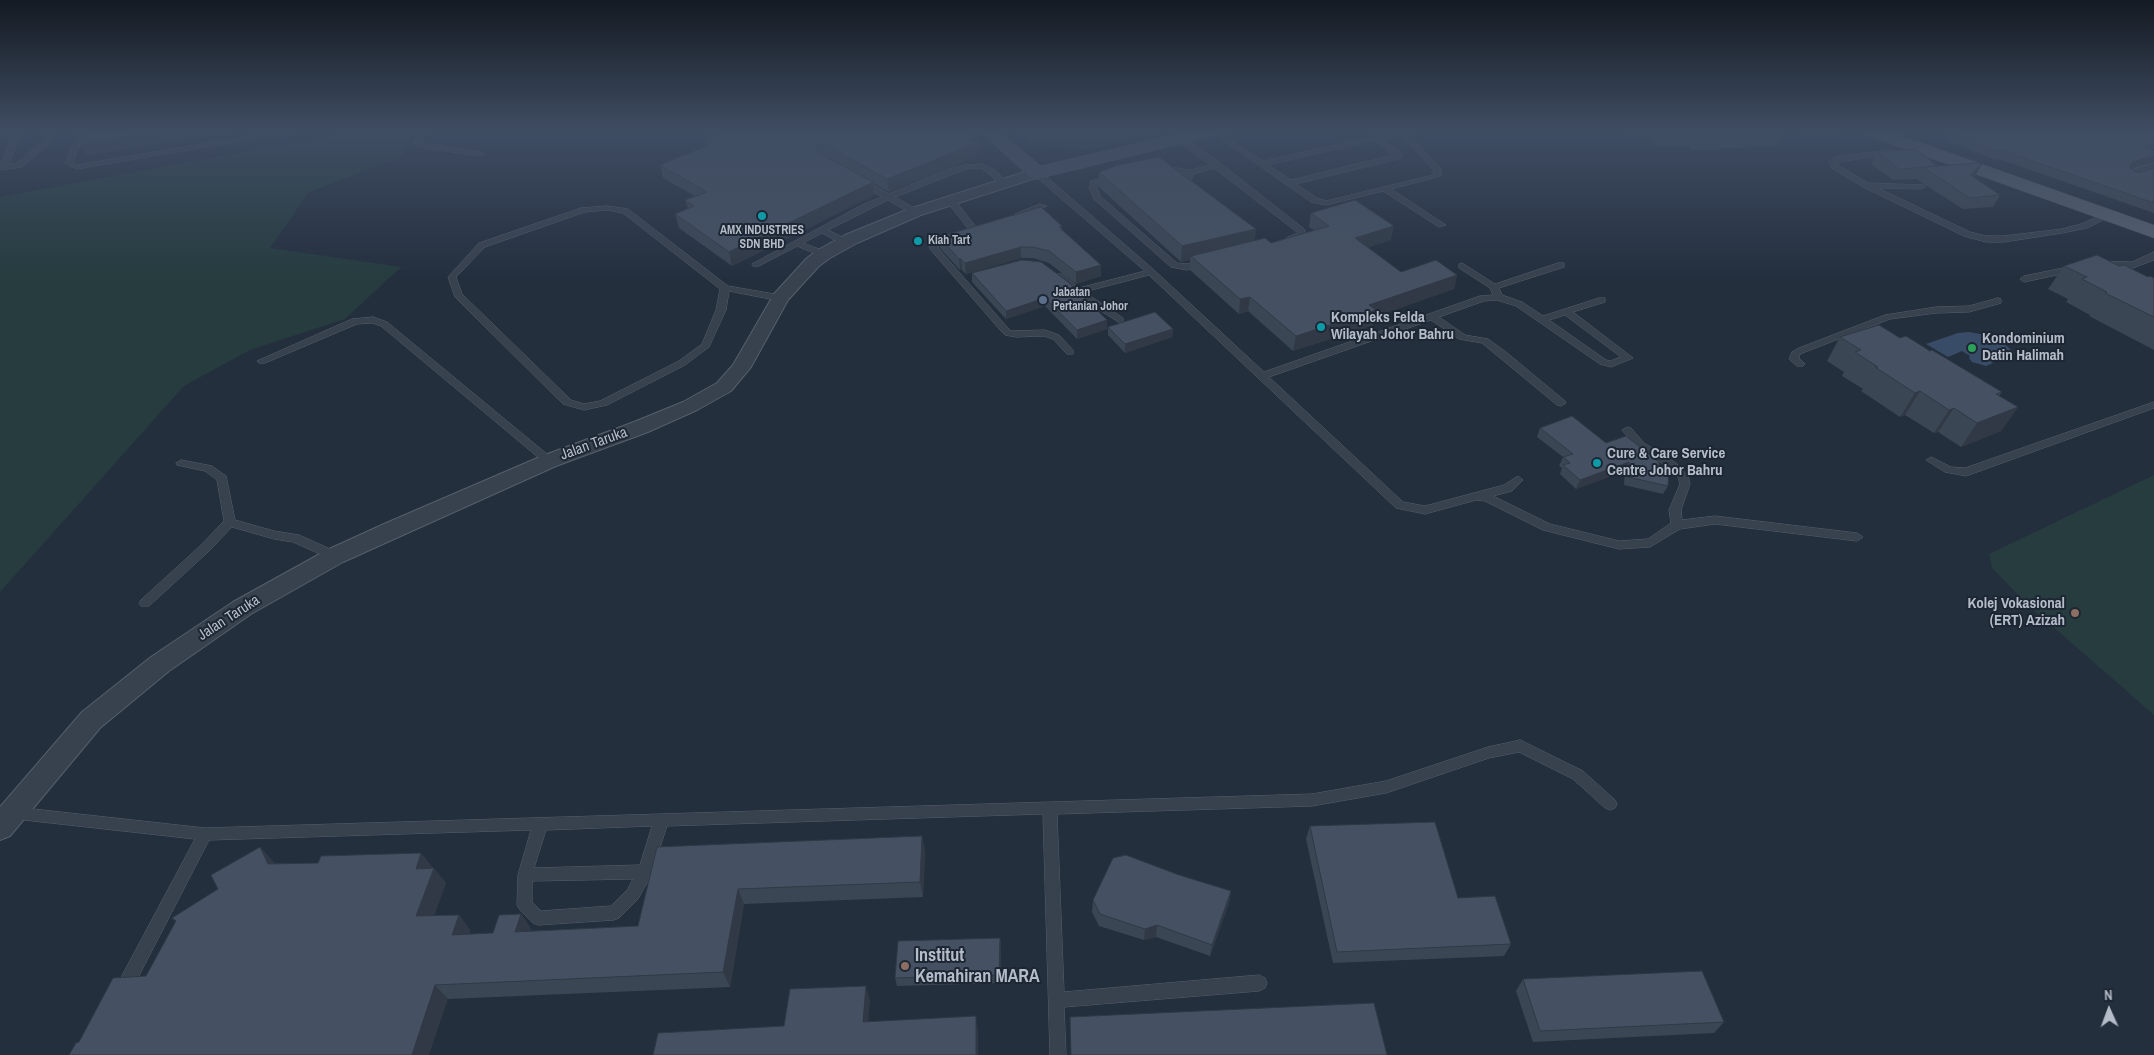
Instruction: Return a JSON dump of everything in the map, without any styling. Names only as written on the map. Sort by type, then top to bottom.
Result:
[{"type":"main road","points":[[2010,180],[2154,232]]},
{"type":"street","name":"Jalan Taruka","points":[[6,820],[91,720],[160,664],[242,608],[335,556],[549,461],[641,427],[690,406],[724,387],[741,367],[780,298],[813,262],[824,254],[844,242],[915,212],[1012,180]]},
{"type":"lane","points":[[858,180],[915,212]]},
{"type":"lane","points":[[756,264],[889,196],[928,180]]},
{"type":"lane","points":[[1045,180],[1151,272],[1400,505],[1425,510],[1508,488],[1518,480]]},
{"type":"lane","points":[[1104,180],[1094,183],[1092,188],[1097,197],[1174,265],[1180,268],[1214,260]]},
{"type":"lane","points":[[1189,180],[1192,184]]},
{"type":"lane","points":[[1236,180],[1303,234],[1276,243]]},
{"type":"lane","points":[[1285,180],[1321,202],[1386,189],[1416,180]]},
{"type":"lane","points":[[1289,183],[1300,180]]},
{"type":"lane","points":[[1860,180],[1967,234],[1986,239],[2004,239],[2062,231],[2084,226],[2109,215]]},
{"type":"lane","points":[[1866,184],[1921,187]]},
{"type":"lane","points":[[1386,189],[1442,225]]},
{"type":"lane","points":[[951,201],[977,227],[936,242],[933,245],[934,249],[968,279],[1008,333],[1046,333],[1056,337],[1070,352]]},
{"type":"lane","points":[[1008,217],[1043,206]]},
{"type":"lane","points":[[725,288],[721,310],[706,345],[682,363],[602,403],[584,406],[567,402],[458,295],[452,277],[482,245],[584,210],[607,208],[625,211],[725,288],[780,298]]},
{"type":"lane","points":[[822,230],[844,242]]},
{"type":"lane","points":[[797,243],[824,254]]},
{"type":"lane","points":[[2101,274],[2087,266],[2113,263],[2132,265],[2152,258],[2154,255]]},
{"type":"lane","points":[[1494,287],[1561,265]]},
{"type":"lane","points":[[1462,266],[1494,287],[1498,297]]},
{"type":"lane","points":[[2024,279],[2078,268]]},
{"type":"lane","points":[[1050,271],[1120,320]]},
{"type":"lane","points":[[1078,292],[1151,272]]},
{"type":"lane","points":[[1263,376],[1484,298],[1498,297],[1519,304],[1603,362],[1611,364],[1627,359],[1625,354],[1566,311]]},
{"type":"lane","points":[[1543,319],[1602,300]]},
{"type":"lane","points":[[1800,364],[1794,359],[1794,354],[1888,317],[1936,310],[1969,309],[1998,302]]},
{"type":"lane","points":[[1432,316],[1462,337],[1485,342],[1503,354],[1561,403]]},
{"type":"lane","points":[[262,361],[354,321],[372,320],[384,324],[549,461]]},
{"type":"lane","points":[[1931,460],[1949,470],[1966,472],[2154,405]]},
{"type":"lane","points":[[1627,430],[1640,445],[1672,465],[1683,476],[1685,484],[1675,510],[1677,525]]},
{"type":"lane","points":[[181,463],[208,468],[222,479],[230,522]]},
{"type":"lane","points":[[1471,497],[1487,497],[1548,527],[1619,545],[1650,543],[1677,525],[1715,520],[1857,537]]},
{"type":"lane","points":[[230,522],[274,535],[295,538],[335,556]]},
{"type":"lane","points":[[145,603],[204,549],[230,522]]},
{"type":"lane","points":[[6,820],[205,834],[1312,800],[1386,787],[1488,753],[1520,746],[1578,774],[1610,804]]},
{"type":"lane","points":[[1050,809],[1058,1055]]},
{"type":"lane","points":[[540,825],[525,875],[525,905],[538,918],[614,913],[632,894],[645,872],[662,821]]},
{"type":"lane","points":[[116,1002],[205,834]]},
{"type":"lane","points":[[525,875],[645,872]]},
{"type":"lane","points":[[1056,1000],[1260,984]]},
{"type":"green space","points":[[90,180],[341,180],[309,192],[270,248],[401,267],[345,319],[250,350],[184,386],[0,592],[0,197]]},
{"type":"green space","points":[[2154,475],[2154,715],[2027,604],[1992,568],[1989,554]]},
{"type":"water","name":"Kondominium Datin Halimah","points":[[1969,332],[1986,335],[2007,346],[2014,353],[2013,359],[2006,362],[1993,355],[1989,358],[1993,363],[1986,366],[1972,362],[1969,358],[1970,356],[1962,351],[1948,357],[1926,344],[1958,333]]},
{"type":"building","name":"AMX INDUSTRIES SDN BHD","points":[[687,180],[870,180],[873,182],[729,252],[675,214],[694,206],[685,200],[707,192]]},
{"type":"building","points":[[1108,180],[1190,180],[1256,229],[1182,246]]},
{"type":"building","points":[[1943,180],[1978,180],[2000,195],[1970,198]]},
{"type":"building","points":[[2088,180],[2154,180],[2154,203]]},
{"type":"building","points":[[1355,200],[1394,226],[1355,238],[1401,272],[1436,260],[1457,275],[1369,305],[1376,310],[1296,336],[1250,297],[1240,299],[1191,256],[1265,238],[1271,243],[1329,226],[1311,213]]},
{"type":"building","points":[[1041,207],[1062,226],[1059,227],[1101,265],[1076,272],[1049,251],[1033,247],[1021,247],[965,263],[939,237]]},
{"type":"building","points":[[2097,255],[2119,266],[2124,265],[2154,278],[2154,317],[2105,293],[2107,292],[2082,279],[2087,277],[2064,266]]},
{"type":"building","points":[[1022,260],[1041,262],[1067,281],[1107,320],[1077,330],[1045,298],[1006,311],[972,273]]},
{"type":"building","points":[[1155,312],[1173,329],[1125,344],[1108,327]]},
{"type":"building","points":[[1879,325],[1900,338],[1906,336],[1930,351],[1932,350],[2002,392],[1996,394],[2018,407],[1977,423],[1954,408],[1949,410],[1920,391],[1915,393],[1875,367],[1878,367],[1855,352],[1861,350],[1840,337]]},
{"type":"building","points":[[1572,416],[1606,443],[1626,436],[1659,462],[1659,465],[1669,466],[1668,486],[1628,477],[1629,462],[1580,480],[1563,465],[1570,463],[1563,457],[1573,454],[1540,428]]},
{"type":"building","points":[[1435,822],[1458,898],[1495,896],[1511,944],[1337,952],[1310,826]]},
{"type":"building","points":[[922,836],[920,882],[738,889],[723,972],[435,985],[412,1055],[69,1055],[76,1043],[79,1042],[113,978],[146,976],[176,921],[172,918],[218,889],[211,875],[260,847],[268,864],[318,863],[321,856],[421,853],[416,869],[434,868],[416,916],[459,915],[452,935],[493,933],[499,915],[521,914],[515,932],[638,926],[657,847]]},
{"type":"building","points":[[1126,855],[1179,875],[1231,891],[1212,945],[1157,925],[1145,929],[1100,914],[1093,900],[1113,858]]},
{"type":"building","points":[[1000,938],[999,975],[895,978],[898,941]]},
{"type":"building","points":[[1702,971],[1724,1022],[1540,1031],[1523,979]]},
{"type":"building","points":[[866,986],[863,1022],[976,1016],[976,1055],[653,1055],[658,1033],[784,1026],[790,989]]},
{"type":"building","points":[[1374,1003],[1387,1055],[1071,1055],[1070,1017]]},
{"type":"place","name":"AMX INDUSTRIES SDN BHD","points":[[762,216]]},
{"type":"place","name":"Kiah Tart","points":[[918,241]]},
{"type":"place","name":"Jabatan Pertanian Johor","points":[[1043,300]]},
{"type":"place","name":"Kompleks Felda Wilayah Johor Bahru","points":[[1321,327]]},
{"type":"place","name":"Kondominium Datin Halimah","points":[[1972,348]]},
{"type":"place","name":"Cure & Care Service Centre Johor Bahru","points":[[1597,463]]},
{"type":"place","name":"Kolej Vokasional (ERT) Azizah","points":[[2075,613]]},
{"type":"place","name":"Institut Kemahiran MARA","points":[[905,966]]}]
